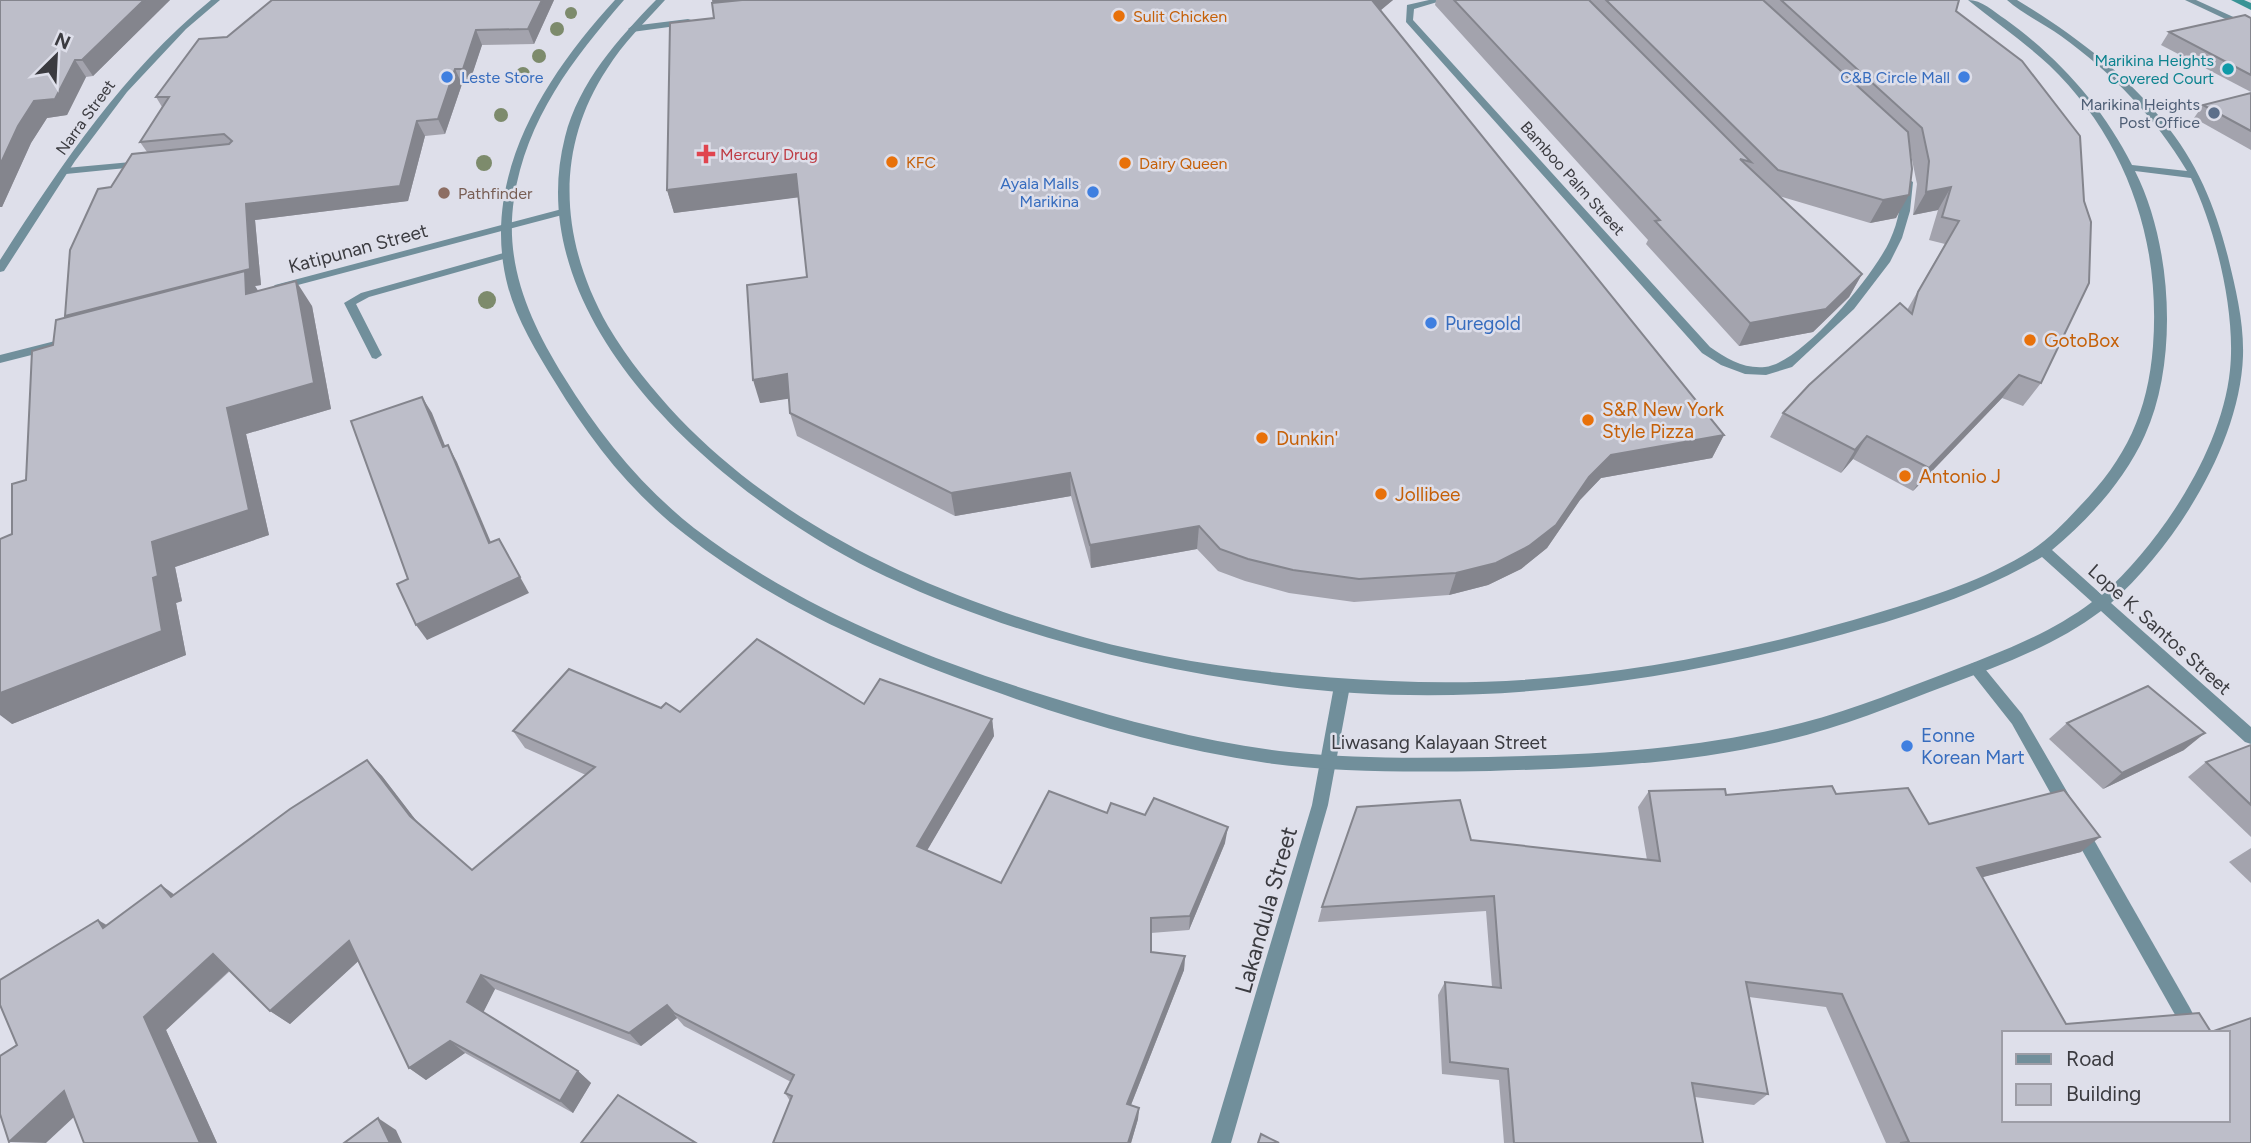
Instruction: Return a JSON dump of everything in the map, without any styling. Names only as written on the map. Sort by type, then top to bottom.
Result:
[{"type":"street","name":"Narra Street","points":[[0,270],[117,97],[198,13],[216,0]]},
{"type":"street","name":"Liwasang Kalayaan Street","points":[[620,0],[569,60],[535,117],[514,172],[506,228],[507,254],[514,289],[578,415],[607,453],[640,489],[679,524],[716,554],[765,587],[829,620],[910,654],[1039,701],[1191,742],[1259,755],[1328,762],[1512,763],[1690,750],[1826,724],[1976,668],[2040,639],[2102,603],[2174,522],[2215,445],[2238,364],[2236,314],[2214,220],[2194,175],[2150,113],[2088,53],[2019,2]]},
{"type":"street","points":[[661,0],[604,62],[577,115],[564,173],[562,212],[566,237],[596,317],[615,349],[649,393],[698,444],[755,495],[797,523],[866,561],[1026,628],[1127,655],[1234,675],[1342,686],[1548,685],[1681,668],[1814,637],[1914,607],[1984,581],[2043,550],[2123,469],[2148,416],[2158,371],[2161,292],[2153,238],[2132,169],[2091,103],[2067,75],[2042,51],[1972,0]]},
{"type":"street","name":"Bamboo Palm Street","points":[[1440,0],[1410,7],[1409,20],[1706,350],[1724,364],[1755,373],[1788,364],[1860,298]]},
{"type":"street","points":[[2189,0],[2251,28]]},
{"type":"street","points":[[1993,13],[2019,2]]},
{"type":"street","points":[[632,29],[695,22]]},
{"type":"street","points":[[66,171],[157,162]]},
{"type":"street","points":[[2132,169],[2194,175]]},
{"type":"street","points":[[1850,288],[1860,298],[1899,236],[1909,185],[1907,174]]},
{"type":"street","name":"Katipunan Street","points":[[264,291],[562,212]]},
{"type":"street","points":[[376,355],[350,303],[365,295],[507,254]]},
{"type":"street","points":[[0,359],[79,339]]},
{"type":"street","name":"Lope K. Santos Street","points":[[2043,550],[2251,737]]},
{"type":"street","points":[[1976,668],[2017,719],[2184,1014]]},
{"type":"street","name":"Lakandula Street","points":[[1221,1143],[1320,805],[1342,686]]},
{"type":"building","points":[[0,0],[144,0],[82,60],[75,60],[55,99],[34,101],[18,126],[0,165]]},
{"type":"building","points":[[272,0],[542,0],[528,29],[476,30],[463,69],[455,69],[438,119],[417,121],[400,186],[246,204],[250,269],[65,316],[70,250],[98,189],[111,187],[132,154],[229,144],[232,141],[224,134],[140,142],[169,97],[156,97],[199,39],[227,37]]},
{"type":"building","points":[[742,0],[1372,0],[1724,435],[1611,455],[1589,477],[1556,525],[1529,546],[1496,563],[1456,573],[1359,579],[1293,570],[1220,549],[1199,526],[1090,545],[1070,473],[951,493],[790,413],[787,374],[753,380],[747,285],[807,277],[796,174],[667,190],[670,23],[714,18],[712,3]]},
{"type":"building","points":[[1454,0],[1589,0],[1751,162],[1740,159],[1862,274],[1826,309],[1750,323],[1655,221],[1660,220]]},
{"type":"building","points":[[1606,0],[1763,0],[1908,132],[1912,169],[1909,195],[1883,200],[1778,170]]},
{"type":"building","points":[[1781,0],[1959,0],[1956,11],[2022,61],[2080,136],[2084,201],[2091,222],[2089,283],[2041,383],[2019,375],[1929,468],[1867,436],[1855,450],[1783,413],[1809,385],[1900,303],[1912,314],[1918,292],[1959,221],[1942,217],[1951,187],[1926,192],[1929,161],[1922,128]]},
{"type":"building","points":[[2245,15],[2251,18],[2251,75],[2169,32]]},
{"type":"building","points":[[2251,93],[2251,131],[2203,105]]},
{"type":"building","points":[[245,271],[246,294],[296,281],[314,383],[227,408],[249,510],[152,542],[158,576],[153,578],[162,631],[0,693],[0,539],[12,534],[12,484],[26,480],[32,351],[53,345],[56,320]]},
{"type":"building","points":[[422,397],[443,447],[448,445],[489,543],[499,539],[520,577],[416,625],[397,584],[408,579],[351,421]]},
{"type":"building","points":[[757,639],[864,704],[880,679],[992,719],[917,846],[1001,883],[1049,791],[1107,813],[1111,803],[1145,815],[1154,798],[1228,827],[1190,916],[1151,918],[1151,952],[1185,956],[1127,1104],[1139,1108],[1128,1143],[773,1143],[792,1096],[785,1093],[794,1075],[674,1013],[667,1005],[629,1033],[481,975],[467,1002],[578,1071],[560,1101],[450,1041],[409,1068],[349,941],[270,1011],[213,954],[144,1017],[200,1143],[84,1143],[64,1091],[9,1142],[0,1114],[0,1056],[17,1045],[0,1005],[0,980],[98,920],[103,928],[161,885],[171,897],[290,809],[367,760],[410,816],[472,870],[595,767],[513,731],[569,669],[661,708],[666,703],[680,712]]},
{"type":"building","points":[[2148,686],[2205,733],[2122,773],[2067,723]]},
{"type":"building","points":[[2251,745],[2251,805],[2206,762]]},
{"type":"building","points":[[1832,786],[1836,794],[1908,788],[1929,824],[2064,790],[2100,837],[1977,868],[2066,1024],[2199,1013],[2210,1031],[2002,1031],[2002,1122],[2230,1122],[2230,1031],[2214,1031],[2251,1018],[2251,1143],[1900,1143],[1909,1142],[1842,994],[1746,982],[1768,1094],[1692,1083],[1703,1143],[1514,1143],[1508,1069],[1450,1062],[1445,982],[1501,988],[1494,896],[1322,907],[1357,807],[1460,800],[1471,840],[1660,861],[1649,791],[1725,789],[1726,795]]},
{"type":"building","points":[[618,1095],[696,1143],[581,1143]]},
{"type":"building","points":[[378,1118],[390,1143],[344,1143]]},
{"type":"building","points":[[1261,1134],[1279,1143],[1258,1143]]},
{"type":"waterway","points":[[2236,0],[2251,7]]},
{"type":"place","name":"Sulit Chicken","points":[[1119,16]]},
{"type":"place","name":"Marikina Heights Covered Court","points":[[2228,69]]},
{"type":"place","name":"Leste Store","points":[[447,77]]},
{"type":"place","name":"C&B Circle Mall","points":[[1964,77]]},
{"type":"place","name":"Marikina Heights Post Office","points":[[2214,113]]},
{"type":"place","name":"Mercury Drug","points":[[706,154]]},
{"type":"place","name":"KFC","points":[[892,162]]},
{"type":"place","name":"Dairy Queen","points":[[1125,163]]},
{"type":"place","name":"Ayala Malls Marikina","points":[[1093,192]]},
{"type":"place","name":"Pathfinder","points":[[444,193]]},
{"type":"place","name":"Puregold","points":[[1431,323]]},
{"type":"place","name":"GotoBox","points":[[2030,340]]},
{"type":"place","name":"S&R New York Style Pizza","points":[[1588,420]]},
{"type":"place","name":"Dunkin'","points":[[1262,438]]},
{"type":"place","name":"Antonio J","points":[[1905,476]]},
{"type":"place","name":"Jollibee","points":[[1381,494]]},
{"type":"place","name":"Eonne Korean Mart","points":[[1907,746]]}]
